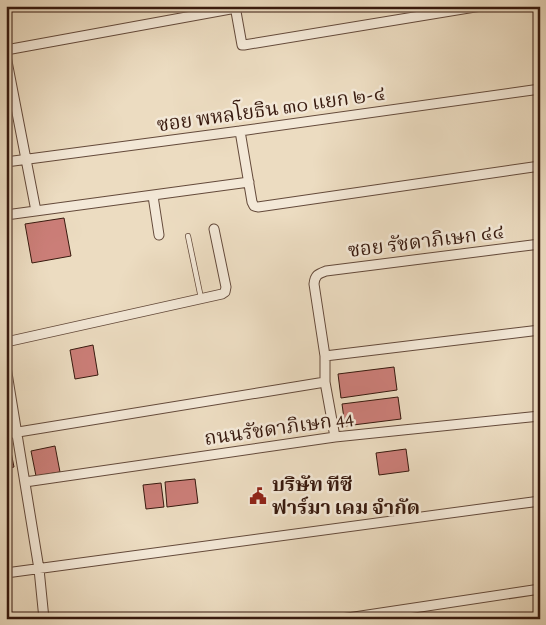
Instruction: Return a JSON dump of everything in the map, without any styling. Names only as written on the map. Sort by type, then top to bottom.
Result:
[{"type":"street","points":[[6,50],[235,7],[242,45],[481,6]]},
{"type":"street","points":[[6,56],[36,211]]},
{"type":"street","name":"ซอย พหลโยธิน ๓๐ แยก ๒-๔","points":[[6,162],[240,132],[540,89]]},
{"type":"street","points":[[240,132],[252,202],[254,206],[258,207],[540,166]]},
{"type":"street","points":[[6,215],[249,182]]},
{"type":"street","points":[[153,196],[159,235]]},
{"type":"street","points":[[6,342],[226,292],[214,230]]},
{"type":"street","name":"ซอย รัชดาภิเษก ๔๔","points":[[325,356],[314,284],[318,274],[326,271],[540,244]]},
{"type":"street","points":[[335,438],[325,382],[325,356],[540,330]]},
{"type":"street","points":[[6,367],[39,569],[44,619]]},
{"type":"street","name":"ถนนรัชดาภิเษก 44","points":[[6,434],[325,382]]},
{"type":"street","name":"ถนนรัชดาภิเษก 44","points":[[25,482],[335,438],[540,416]]},
{"type":"street","points":[[6,573],[540,501]]},
{"type":"street","points":[[341,619],[358,618],[540,589]]},
{"type":"lane","points":[[188,236],[201,299]]},
{"type":"building","points":[[64,218],[71,256],[32,263],[25,224]]},
{"type":"building","points":[[93,345],[98,375],[75,379],[70,350]]},
{"type":"building","points":[[394,367],[397,390],[341,398],[338,374]]},
{"type":"building","points":[[398,397],[401,419],[345,426],[342,404]]},
{"type":"building","points":[[55,446],[60,472],[36,476],[31,451]]},
{"type":"building","points":[[10,447],[14,467],[6,469],[6,448]]},
{"type":"building","points":[[406,449],[409,471],[379,475],[376,453]]},
{"type":"building","points":[[195,479],[198,503],[167,507],[165,482]]},
{"type":"building","points":[[161,483],[164,507],[146,509],[143,485]]},
{"type":"place","name":"บริษัท ทีซี ฟาร์มา เคม จำกัด","points":[[258,496]]}]
